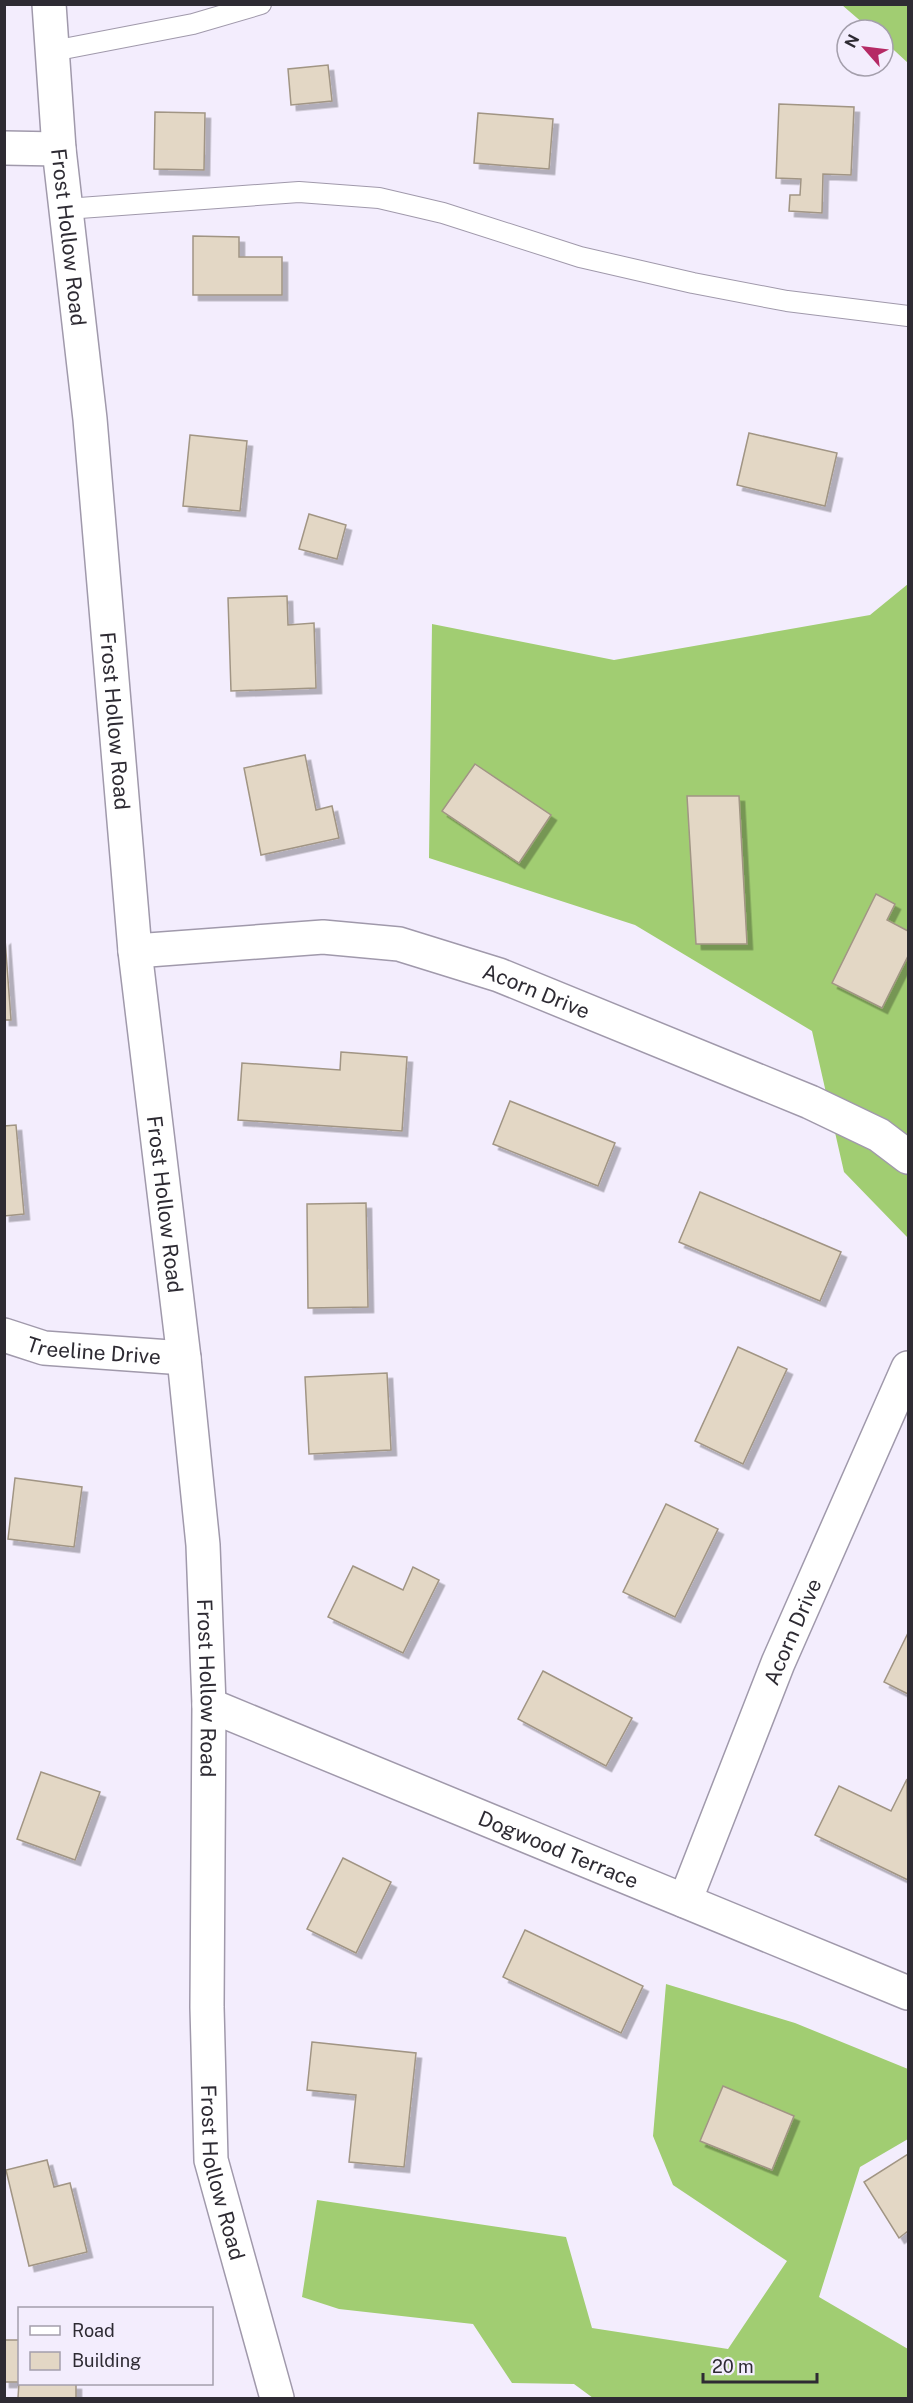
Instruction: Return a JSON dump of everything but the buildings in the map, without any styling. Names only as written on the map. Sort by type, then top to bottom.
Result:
[{"type":"street","name":"Frost Hollow Road","points":[[49,4],[59,149],[90,419],[135,951],[184,1358],[202,1545],[210,1705],[207,2007],[211,2160],[277,2398]]},
{"type":"street","points":[[4,148],[59,149]]},
{"type":"street","name":"Acorn Drive","points":[[135,951],[323,938],[399,944],[499,975],[810,1102],[879,1135],[909,1157]]},
{"type":"street","name":"Treeline Drive","points":[[4,1335],[44,1348],[184,1358]]},
{"type":"street","name":"Acorn Drive","points":[[685,1901],[778,1663],[909,1368]]},
{"type":"street","name":"Dogwood Terrace","points":[[210,1705],[909,1993]]},
{"type":"lane","points":[[53,51],[193,24],[261,4]]},
{"type":"lane","points":[[66,209],[299,192],[379,198],[443,213],[580,257],[693,284],[787,300],[909,316]]},
{"type":"green space","points":[[842,5],[908,5],[908,63],[895,51],[895,18],[857,18]]},
{"type":"green space","points":[[908,584],[908,1238],[844,1172],[812,1031],[635,925],[429,858],[432,624],[614,660],[870,615]]},
{"type":"green space","points":[[666,1984],[795,2023],[908,2069],[908,2139],[860,2167],[819,2297],[908,2349],[908,2398],[593,2398],[574,2384],[512,2383],[473,2324],[339,2309],[302,2297],[317,2200],[566,2237],[592,2328],[728,2349],[787,2261],[673,2185],[653,2136]]}]
